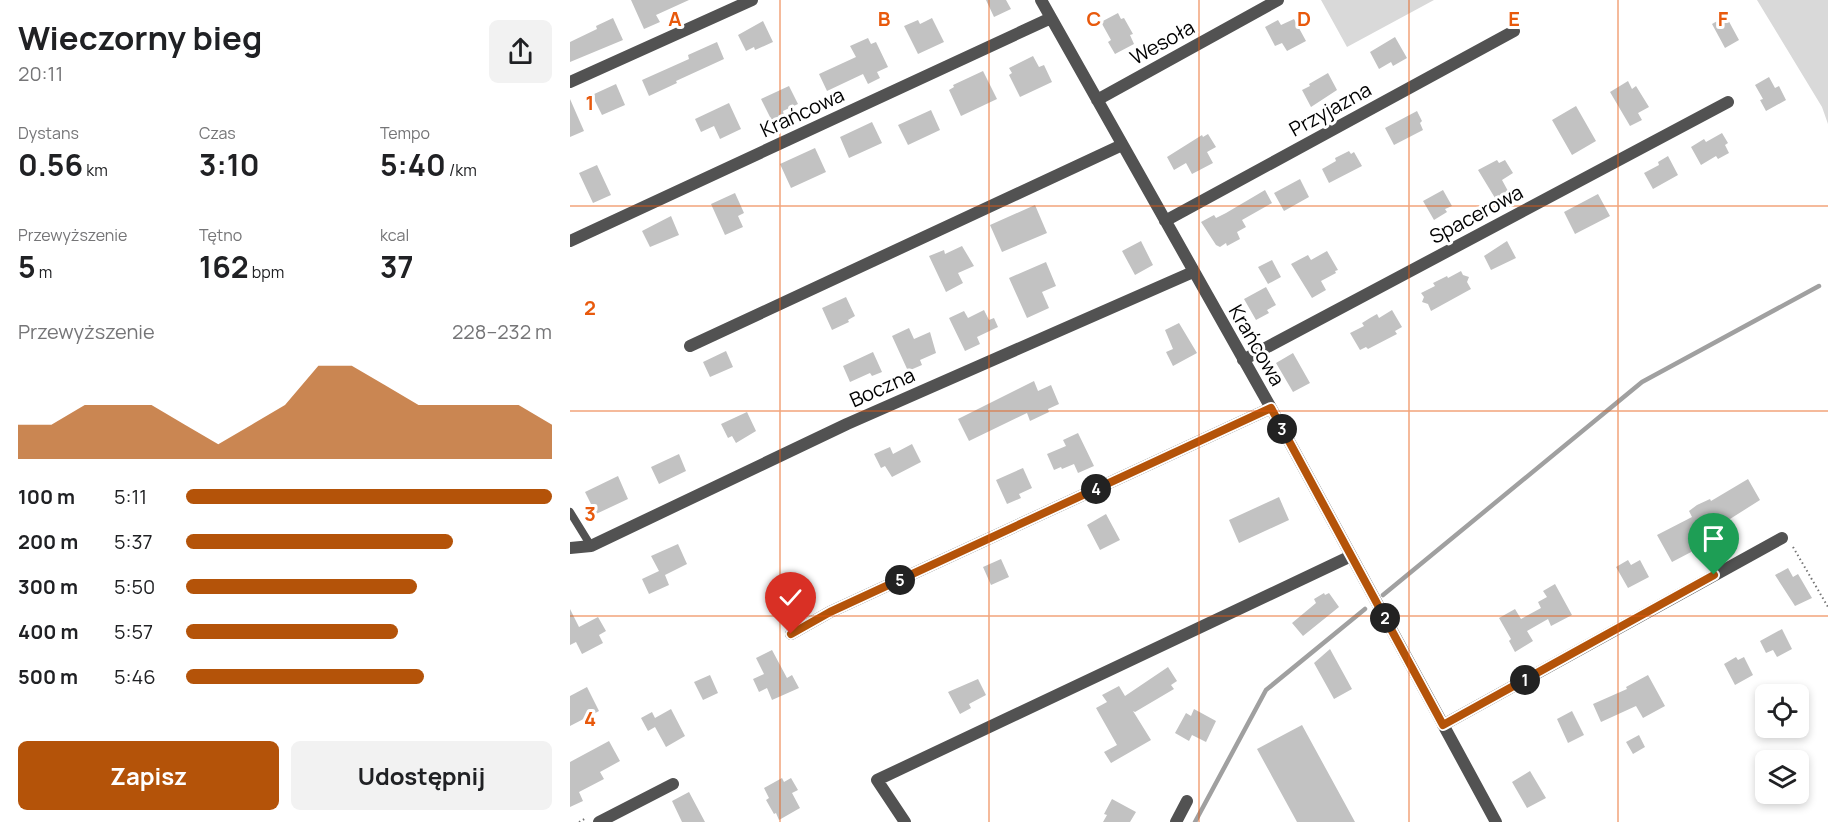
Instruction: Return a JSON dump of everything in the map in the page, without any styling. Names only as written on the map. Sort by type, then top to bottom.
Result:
[{"type":"street","points":[[570,82],[752,0]]},
{"type":"street","name":"Krańcowa","points":[[1041,0],[1271,408],[1496,822]]},
{"type":"street","name":"Wesoła","points":[[1097,100],[1278,0]]},
{"type":"street","name":"Krańcowa","points":[[570,241],[1051,18]]},
{"type":"street","name":"Przyjazna","points":[[1165,221],[1514,31]]},
{"type":"street","name":"Spacerowa","points":[[1243,360],[1728,102]]},
{"type":"street","points":[[690,346],[1122,145]]},
{"type":"street","name":"Boczna","points":[[591,546],[847,424],[1193,272]]},
{"type":"street","points":[[791,634],[841,607],[1271,408]]},
{"type":"street","points":[[1443,725],[1782,538]]},
{"type":"street","points":[[570,548],[591,546]]},
{"type":"street","points":[[905,822],[877,780],[1351,556]]},
{"type":"street","points":[[598,822],[673,784]]},
{"type":"street","points":[[1176,822],[1187,801]]},
{"type":"lane","points":[[570,512],[591,546]]},
{"type":"path","points":[[1782,538],[1790,542],[1828,607]]},
{"type":"shaded area","points":[[1321,0],[1434,0],[1347,47]]},
{"type":"shaded area","points":[[1757,0],[1828,0],[1828,124],[1822,107]]},
{"type":"building","points":[[631,0],[689,0],[656,15],[660,22],[644,29]]},
{"type":"building","points":[[986,0],[1006,0],[1011,9],[994,17]]},
{"type":"building","points":[[1118,13],[1121,19],[1124,18],[1133,34],[1130,35],[1134,44],[1115,54],[1108,42],[1111,40],[1101,22]]},
{"type":"building","points":[[1726,16],[1739,40],[1725,48],[1712,24]]},
{"type":"building","points":[[613,18],[623,40],[570,62],[570,42],[597,29],[596,26]]},
{"type":"building","points":[[932,18],[944,42],[918,54],[904,26],[918,20],[920,24]]},
{"type":"building","points":[[1294,19],[1306,41],[1287,51],[1282,43],[1275,46],[1265,27],[1278,20],[1281,25]]},
{"type":"building","points":[[763,21],[773,42],[755,50],[754,47],[746,51],[738,35]]},
{"type":"building","points":[[1395,37],[1407,58],[1393,66],[1391,62],[1379,69],[1370,52]]},
{"type":"building","points":[[868,38],[871,44],[876,42],[888,67],[877,72],[880,78],[868,84],[863,74],[827,91],[819,74],[856,57],[850,46]]},
{"type":"building","points":[[717,42],[724,59],[649,96],[642,80],[689,59],[688,55]]},
{"type":"building","points":[[1033,56],[1039,67],[1044,65],[1052,82],[1020,97],[1009,75],[1012,73],[1009,68]]},
{"type":"building","points":[[983,71],[997,99],[961,116],[949,90],[954,87],[953,85]]},
{"type":"building","points":[[1328,73],[1337,90],[1311,107],[1302,90]]},
{"type":"building","points":[[1769,77],[1775,88],[1779,86],[1786,100],[1766,111],[1760,100],[1763,99],[1755,85]]},
{"type":"building","points":[[1628,81],[1632,89],[1636,86],[1649,107],[1638,113],[1642,120],[1630,126],[1610,92]]},
{"type":"building","points":[[616,84],[625,105],[602,115],[592,95]]},
{"type":"building","points":[[789,86],[798,104],[783,111],[784,115],[772,121],[761,99]]},
{"type":"building","points":[[570,99],[584,131],[570,137]]},
{"type":"building","points":[[729,103],[741,129],[720,139],[714,126],[701,132],[695,119]]},
{"type":"building","points":[[1576,106],[1596,141],[1572,155],[1552,120]]},
{"type":"building","points":[[931,110],[940,130],[908,145],[898,125]]},
{"type":"building","points":[[1417,111],[1423,130],[1394,145],[1385,128]]},
{"type":"building","points":[[872,122],[882,143],[849,158],[840,137]]},
{"type":"building","points":[[1722,133],[1728,143],[1725,145],[1729,153],[1718,159],[1716,156],[1701,165],[1691,147],[1704,139],[1706,142]]},
{"type":"building","points":[[1208,134],[1216,147],[1207,152],[1213,163],[1192,174],[1186,163],[1174,170],[1167,157],[1202,135],[1203,137]]},
{"type":"building","points":[[815,148],[826,172],[791,188],[780,164]]},
{"type":"building","points":[[1349,151],[1351,154],[1354,152],[1362,166],[1329,183],[1322,169],[1336,161],[1335,158]]},
{"type":"building","points":[[1668,156],[1678,175],[1653,189],[1644,173],[1659,165],[1658,162]]},
{"type":"building","points":[[1497,160],[1499,163],[1505,160],[1513,173],[1502,180],[1508,191],[1495,198],[1478,170]]},
{"type":"building","points":[[597,165],[611,195],[593,203],[579,173]]},
{"type":"building","points":[[1300,179],[1309,197],[1284,211],[1274,193]]},
{"type":"building","points":[[1265,190],[1272,203],[1242,220],[1246,227],[1237,232],[1240,239],[1227,246],[1226,243],[1220,247],[1216,245],[1201,222],[1214,215],[1216,218],[1226,213]]},
{"type":"building","points":[[1443,190],[1452,206],[1445,209],[1447,212],[1434,220],[1423,201]]},
{"type":"building","points":[[735,193],[744,213],[738,216],[743,227],[725,235],[711,204]]},
{"type":"building","points":[[1598,194],[1610,216],[1575,234],[1564,212]]},
{"type":"building","points":[[1035,205],[1047,233],[1002,252],[990,225]]},
{"type":"building","points":[[671,216],[679,235],[650,247],[642,231]]},
{"type":"building","points":[[1141,241],[1153,265],[1135,275],[1122,251]]},
{"type":"building","points":[[1507,241],[1516,258],[1491,270],[1484,256]]},
{"type":"building","points":[[962,246],[974,266],[958,273],[963,283],[946,292],[929,256],[944,250],[945,254]]},
{"type":"building","points":[[1327,251],[1338,270],[1321,281],[1326,290],[1312,298],[1291,264],[1308,255],[1311,260]]},
{"type":"building","points":[[1272,260],[1281,277],[1268,284],[1258,267]]},
{"type":"building","points":[[1046,262],[1056,286],[1042,292],[1049,308],[1027,318],[1009,278]]},
{"type":"building","points":[[1461,271],[1463,275],[1469,277],[1467,282],[1471,289],[1431,311],[1428,304],[1422,302],[1424,297],[1421,293],[1435,286],[1433,283]]},
{"type":"building","points":[[1266,287],[1276,305],[1267,310],[1269,313],[1256,320],[1244,299]]},
{"type":"building","points":[[846,297],[855,316],[848,320],[849,322],[832,330],[822,308]]},
{"type":"building","points":[[984,310],[989,320],[994,318],[998,327],[977,337],[980,344],[965,351],[949,318],[964,311],[968,318]]},
{"type":"building","points":[[1392,310],[1402,327],[1395,331],[1397,334],[1368,349],[1366,347],[1360,350],[1350,333],[1364,326],[1362,323],[1377,314],[1379,318]]},
{"type":"building","points":[[1179,323],[1197,353],[1173,366],[1166,352],[1173,349],[1165,330]]},
{"type":"building","points":[[909,328],[914,339],[930,332],[936,353],[920,360],[922,365],[908,371],[892,336]]},
{"type":"building","points":[[726,351],[733,367],[710,377],[703,362]]},
{"type":"building","points":[[873,352],[882,372],[872,376],[870,373],[850,382],[843,366]]},
{"type":"building","points":[[1293,353],[1310,383],[1293,392],[1276,363]]},
{"type":"building","points":[[1034,381],[1038,391],[1051,385],[1059,404],[1048,409],[1049,412],[1030,421],[1027,413],[969,441],[958,419]]},
{"type":"building","points":[[747,412],[756,431],[736,443],[732,436],[728,438],[721,424]]},
{"type":"building","points":[[1078,433],[1094,466],[1078,473],[1074,464],[1054,470],[1047,454],[1066,446],[1063,440]]},
{"type":"building","points":[[912,444],[921,462],[892,477],[885,466],[881,468],[874,454],[890,447],[893,454]]},
{"type":"building","points":[[679,454],[686,471],[659,484],[651,467]]},
{"type":"building","points":[[1023,468],[1032,488],[1019,494],[1021,498],[1007,504],[996,480]]},
{"type":"building","points":[[618,476],[628,499],[596,514],[585,492]]},
{"type":"building","points":[[1748,479],[1760,500],[1711,531],[1716,539],[1672,562],[1657,535],[1692,517],[1689,511],[1697,505],[1710,499],[1711,501]]},
{"type":"building","points":[[1279,497],[1289,520],[1239,543],[1229,520]]},
{"type":"building","points":[[1106,514],[1120,540],[1100,550],[1087,525]]},
{"type":"building","points":[[678,544],[687,564],[665,575],[669,585],[649,594],[642,579],[659,571],[651,556]]},
{"type":"building","points":[[1001,559],[1009,577],[991,585],[983,567]]},
{"type":"building","points":[[1628,560],[1631,565],[1640,560],[1649,577],[1628,588],[1616,567]]},
{"type":"building","points":[[1788,568],[1793,577],[1798,574],[1812,598],[1795,606],[1775,575]]},
{"type":"building","points":[[1555,584],[1572,615],[1551,626],[1548,619],[1527,631],[1533,641],[1515,652],[1509,641],[1511,639],[1499,618],[1515,609],[1521,619],[1541,608],[1538,602],[1547,597],[1543,591]]},
{"type":"building","points":[[1324,593],[1325,595],[1329,593],[1339,607],[1303,636],[1292,623],[1316,603],[1314,599]]},
{"type":"building","points":[[570,609],[579,627],[598,617],[606,631],[599,635],[603,643],[582,654],[576,642],[570,645]]},
{"type":"building","points":[[1782,629],[1792,649],[1777,657],[1773,650],[1766,653],[1760,641]]},
{"type":"building","points":[[1330,649],[1352,689],[1334,699],[1314,663]]},
{"type":"building","points":[[772,650],[787,678],[792,675],[799,688],[772,700],[767,688],[759,692],[753,679],[764,674],[756,658]]},
{"type":"building","points":[[1736,657],[1738,660],[1744,657],[1753,675],[1735,685],[1724,664]]},
{"type":"building","points":[[1168,667],[1177,681],[1171,685],[1174,689],[1135,712],[1133,711],[1151,740],[1111,763],[1104,752],[1117,745],[1096,708],[1107,702],[1102,695],[1119,686],[1125,696]]},
{"type":"building","points":[[710,675],[718,693],[703,700],[694,682]]},
{"type":"building","points":[[1648,675],[1665,706],[1643,718],[1636,706],[1601,722],[1593,704],[1627,689],[1626,687]]},
{"type":"building","points":[[978,679],[986,695],[969,704],[971,708],[960,714],[948,692]]},
{"type":"building","points":[[587,687],[599,711],[570,726],[570,696]]},
{"type":"building","points":[[671,709],[685,736],[666,747],[655,727],[648,731],[641,718],[652,712],[655,718]]},
{"type":"building","points":[[1194,709],[1216,721],[1206,742],[1192,735],[1189,741],[1175,733],[1186,713],[1191,716]]},
{"type":"building","points":[[1572,711],[1584,735],[1568,743],[1557,719]]},
{"type":"building","points":[[1302,725],[1355,822],[1297,822],[1257,749]]},
{"type":"building","points":[[1639,735],[1645,747],[1633,754],[1626,742]]},
{"type":"building","points":[[609,741],[620,761],[600,772],[604,779],[579,792],[583,801],[570,807],[570,762]]},
{"type":"building","points":[[1530,771],[1546,798],[1527,808],[1512,782]]},
{"type":"building","points":[[782,778],[784,782],[791,778],[798,790],[792,793],[800,808],[779,820],[766,800],[769,798],[764,788]]},
{"type":"building","points":[[689,792],[705,822],[682,822],[672,801]]},
{"type":"building","points":[[1112,799],[1136,812],[1130,822],[1103,822],[1107,815],[1104,814]]},
{"type":"waterway","points":[[1383,595],[1642,382],[1819,286]]},
{"type":"waterway","points":[[1195,822],[1266,690],[1365,609]]},
{"type":"route","points":[[791,634],[830,612],[1271,408],[1443,725],[1714,575]]}]
